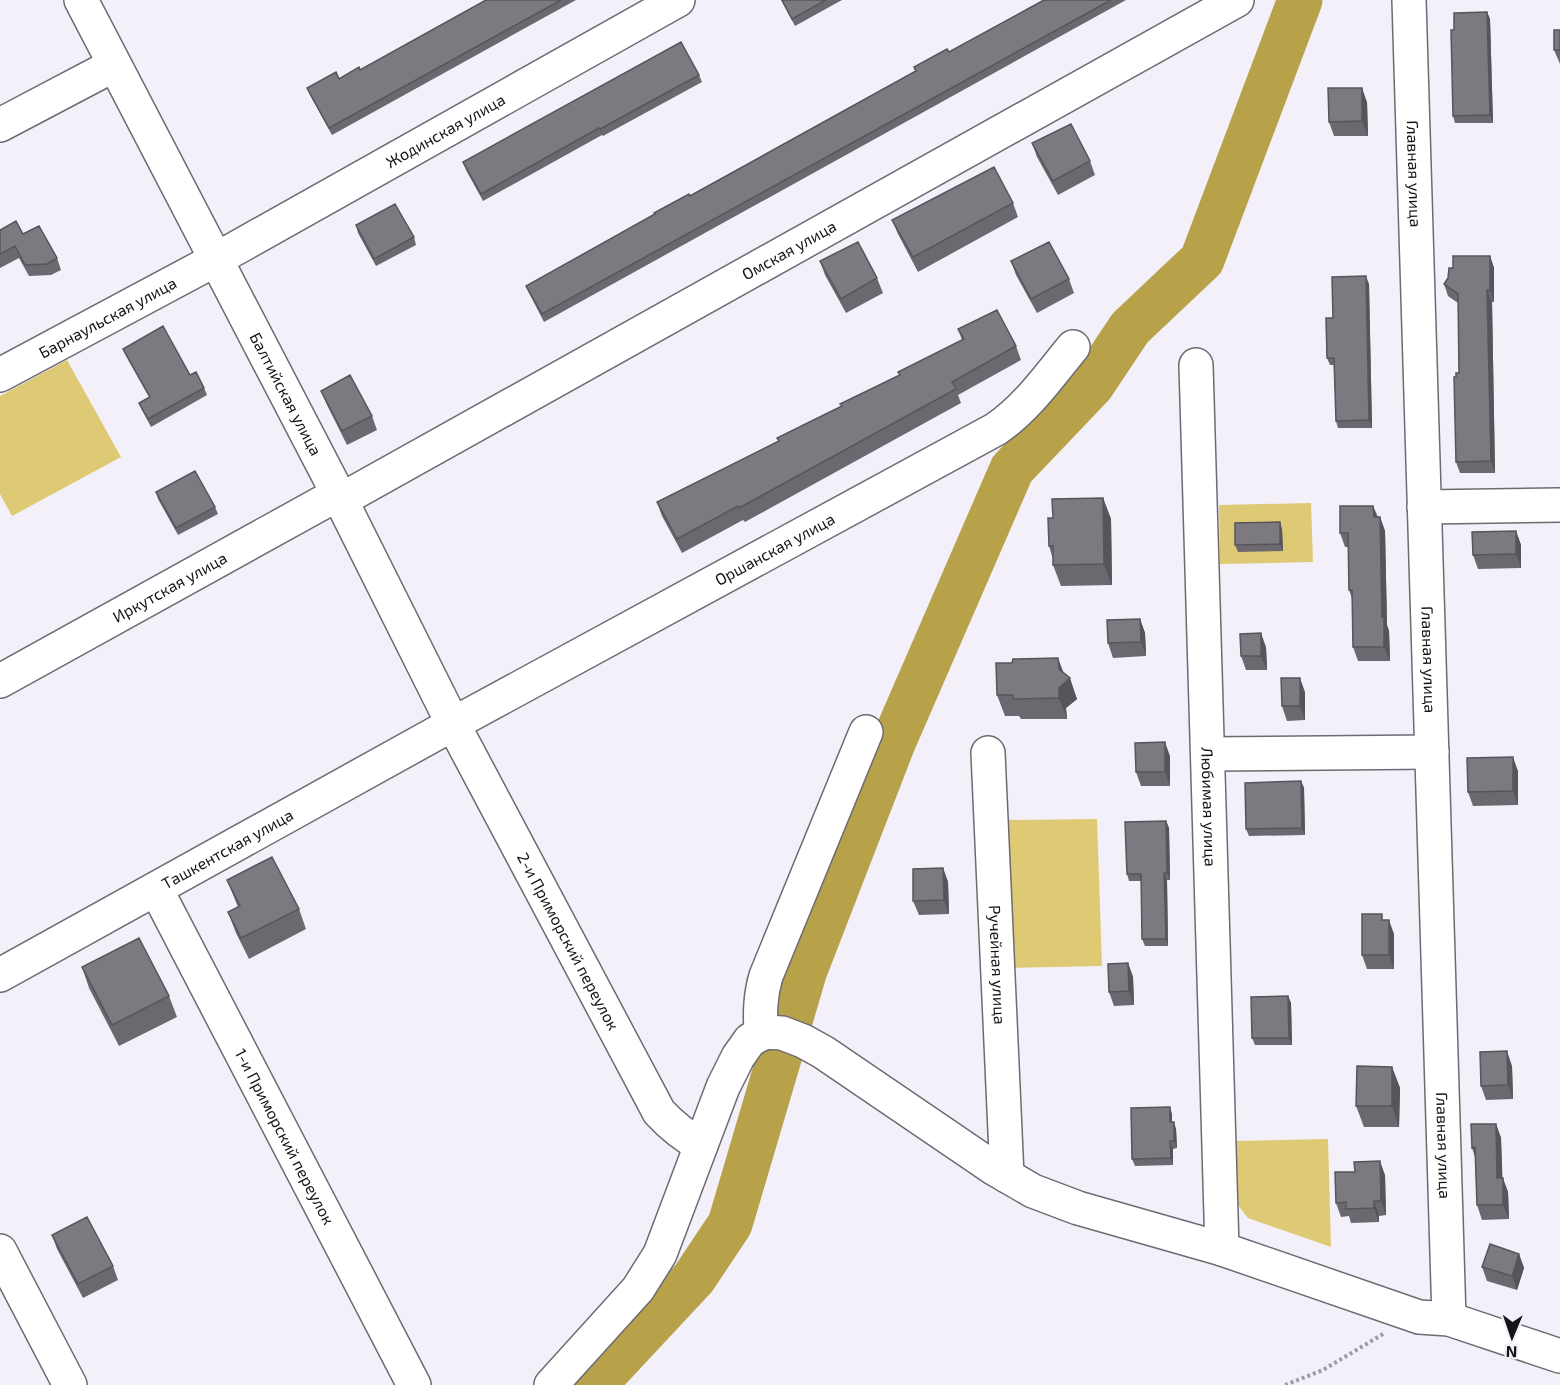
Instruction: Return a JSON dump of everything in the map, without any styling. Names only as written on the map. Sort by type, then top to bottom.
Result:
[{"type":"street","name":"Жодинская улица","points":[[215,260],[678,0]]},
{"type":"street","name":"Омская улица","points":[[339,497],[1238,0]]},
{"type":"street","name":"Главная улица","points":[[1409,0],[1432,752],[1434,1318]]},
{"type":"street","name":"Балтийская улица","points":[[86,2],[114,64],[339,497],[453,724]]},
{"type":"street","points":[[0,125],[114,64]]},
{"type":"street","name":"Барнаульская улица","points":[[0,375],[215,260]]},
{"type":"street","name":"Оршанская улица","points":[[453,724],[996,429],[1023,408],[1073,347]]},
{"type":"street","name":"Любимая улица","points":[[1196,365],[1222,1249]]},
{"type":"street","name":"Иркутская улица","points":[[0,681],[339,497]]},
{"type":"street","points":[[1424,507],[1560,505]]},
{"type":"street","name":"Ташкентская улица","points":[[0,975],[453,724]]},
{"type":"street","name":"2-и Приморский переулок","points":[[453,724],[659,1112],[672,1126],[701,1145]]},
{"type":"street","points":[[866,732],[761,990],[759,1008],[781,1035],[823,1052],[914,1115],[1034,1191],[1078,1208],[1222,1249],[1560,1356]]},
{"type":"street","points":[[1208,754],[1432,752]]},
{"type":"street","name":"Ручейная улица","points":[[988,753],[1007,1176]]},
{"type":"street","name":"1-и Приморский переулок","points":[[156,889],[414,1385]]},
{"type":"street","points":[[551,1385],[638,1289],[660,1254],[723,1087],[738,1057],[750,1040],[781,1035]]},
{"type":"street","points":[[0,1251],[70,1385]]},
{"type":"path","points":[[1286,1385],[1323,1370],[1374,1339],[1434,1318]]},
{"type":"shaded area","points":[[67,360],[121,457],[12,516],[0,494],[0,396]]},
{"type":"shaded area","points":[[1311,503],[1313,562],[1220,564],[1219,505]]},
{"type":"shaded area","points":[[1097,819],[1102,966],[1009,968],[1005,820]]},
{"type":"shaded area","points":[[1328,1139],[1331,1247],[1248,1218],[1237,1204],[1236,1141]]},
{"type":"building","points":[[486,0],[561,0],[329,128],[307,88],[336,72],[339,79],[359,67],[360,70]]},
{"type":"building","points":[[782,0],[826,0],[792,19]]},
{"type":"building","points":[[1044,0],[1111,0],[542,314],[526,286],[654,213],[689,194],[690,196],[916,71],[914,67],[947,49],[949,52]]},
{"type":"building","points":[[1487,12],[1490,115],[1453,116],[1451,30],[1454,30],[1454,13]]},
{"type":"building","points":[[1554,30],[1560,30],[1560,50],[1554,50]]},
{"type":"building","points":[[681,42],[699,75],[481,194],[463,162]]},
{"type":"building","points":[[1328,88],[1362,88],[1362,121],[1329,122]]},
{"type":"building","points":[[1071,124],[1090,161],[1053,181],[1032,143]]},
{"type":"building","points":[[994,167],[1013,203],[913,257],[892,220]]},
{"type":"building","points":[[395,204],[414,237],[374,259],[356,225]]},
{"type":"building","points":[[16,221],[23,234],[39,226],[57,258],[47,264],[25,265],[15,246],[0,254],[0,230]]},
{"type":"building","points":[[858,242],[877,278],[841,299],[820,261]]},
{"type":"building","points":[[1049,242],[1069,279],[1031,299],[1011,261]]},
{"type":"building","points":[[1453,256],[1490,256],[1490,290],[1487,290],[1491,461],[1456,462],[1454,377],[1456,373],[1459,373],[1458,294],[1444,284],[1448,278],[1449,268],[1453,268]]},
{"type":"building","points":[[1366,276],[1369,420],[1336,421],[1334,358],[1327,358],[1326,318],[1333,318],[1332,277]]},
{"type":"building","points":[[997,310],[1016,346],[952,382],[956,389],[739,508],[738,506],[677,539],[657,502],[779,441],[777,438],[842,406],[840,404],[900,375],[898,372],[964,339],[958,329]]},
{"type":"building","points":[[163,326],[190,375],[196,372],[204,388],[148,419],[139,403],[150,397],[123,349]]},
{"type":"building","points":[[350,375],[372,416],[342,431],[321,391]]},
{"type":"building","points":[[195,471],[215,507],[176,528],[156,492]]},
{"type":"building","points":[[1103,498],[1104,564],[1053,565],[1053,546],[1049,546],[1048,518],[1053,518],[1052,499]]},
{"type":"building","points":[[1340,506],[1373,506],[1374,517],[1380,517],[1384,647],[1353,647],[1348,533],[1340,533]]},
{"type":"building","points":[[1280,522],[1280,544],[1235,545],[1235,523]]},
{"type":"building","points":[[1516,531],[1516,554],[1473,555],[1472,532]]},
{"type":"building","points":[[1140,619],[1141,642],[1108,643],[1107,620]]},
{"type":"building","points":[[1261,633],[1261,656],[1241,656],[1240,634]]},
{"type":"building","points":[[1058,658],[1059,669],[1070,678],[1059,688],[1059,698],[1013,699],[1013,695],[997,695],[996,663],[1012,663],[1013,659]]},
{"type":"building","points":[[1281,678],[1300,678],[1300,706],[1282,706]]},
{"type":"building","points":[[1165,742],[1165,772],[1136,772],[1135,743]]},
{"type":"building","points":[[1513,757],[1513,791],[1468,792],[1467,758]]},
{"type":"building","points":[[1301,781],[1302,828],[1246,829],[1245,783]]},
{"type":"building","points":[[1166,821],[1167,873],[1164,873],[1166,939],[1142,939],[1141,874],[1127,874],[1125,822]]},
{"type":"building","points":[[272,857],[299,909],[241,938],[228,912],[240,906],[227,880]]},
{"type":"building","points":[[943,868],[944,900],[913,901],[913,869]]},
{"type":"building","points":[[1362,914],[1382,914],[1382,920],[1389,920],[1389,955],[1362,955]]},
{"type":"building","points":[[139,938],[169,996],[112,1025],[82,967]]},
{"type":"building","points":[[1128,963],[1129,991],[1109,992],[1108,964]]},
{"type":"building","points":[[1288,996],[1289,1038],[1252,1038],[1251,997]]},
{"type":"building","points":[[1507,1051],[1508,1085],[1481,1086],[1480,1052]]},
{"type":"building","points":[[1357,1066],[1392,1067],[1392,1106],[1356,1106]]},
{"type":"building","points":[[1170,1107],[1170,1122],[1174,1122],[1174,1141],[1170,1141],[1171,1158],[1132,1159],[1131,1108]]},
{"type":"building","points":[[1471,1124],[1496,1124],[1497,1178],[1503,1178],[1503,1205],[1477,1205],[1475,1147],[1472,1148]]},
{"type":"building","points":[[1380,1161],[1381,1201],[1374,1201],[1374,1208],[1346,1209],[1346,1202],[1336,1203],[1335,1172],[1355,1172],[1354,1162]]},
{"type":"building","points":[[87,1217],[113,1266],[78,1284],[52,1235]]},
{"type":"building","points":[[1490,1244],[1519,1254],[1512,1276],[1482,1267]]},
{"type":"waterway","points":[[594,1385],[694,1278],[730,1224],[805,970],[893,743],[1012,469],[1092,385],[1130,328],[1202,260],[1300,0]]}]
